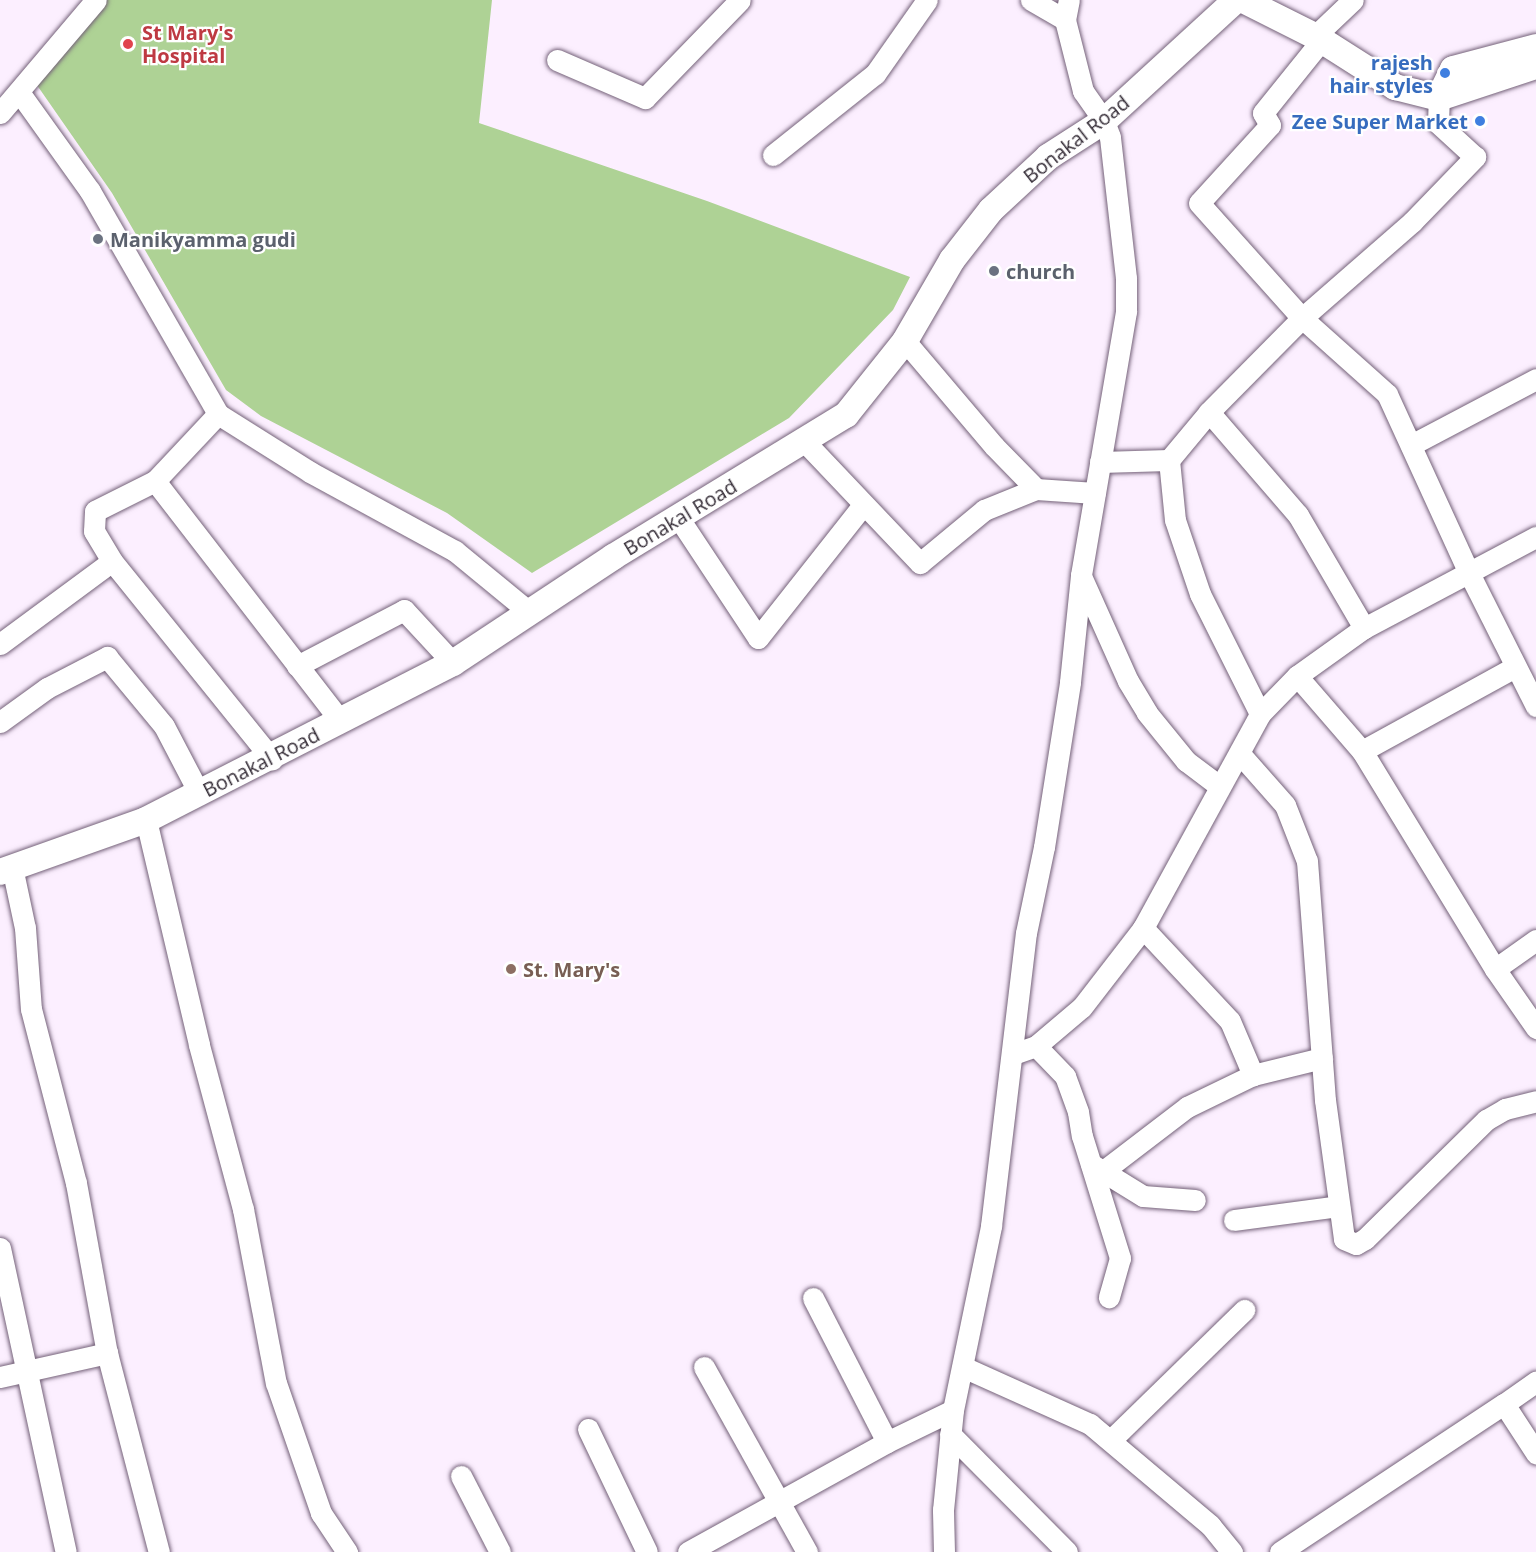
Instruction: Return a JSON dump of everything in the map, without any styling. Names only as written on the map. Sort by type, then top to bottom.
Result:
[{"type":"main road","name":"Bonakal Road","points":[[6,869],[146,820],[272,759],[453,663],[528,611],[846,415],[905,341],[952,260],[991,210],[1048,157],[1104,121],[1236,0]]},
{"type":"main road","points":[[1243,0],[1318,39],[1395,87],[1439,99],[1536,66]]},
{"type":"main road","points":[[1439,99],[1453,69],[1536,47]]},
{"type":"street","points":[[0,113],[96,0]]},
{"type":"street","points":[[557,60],[645,98],[740,0]]},
{"type":"street","points":[[773,155],[875,74],[927,0]]},
{"type":"street","points":[[944,1552],[943,1510],[953,1410],[991,1226],[1000,1129],[1013,1054],[1026,933],[1070,681],[1081,575],[1126,311],[1126,279],[1110,137],[1104,121],[1083,91],[1067,10],[1031,0]]},
{"type":"street","points":[[1353,0],[1318,39],[1263,112],[1270,125],[1199,204],[1302,318],[1387,394],[1469,573],[1524,673],[1536,706]]},
{"type":"street","points":[[19,92],[90,191],[218,414],[310,472],[455,550],[528,611]]},
{"type":"street","points":[[1260,714],[1200,594],[1175,520],[1169,460],[1209,412],[1302,318],[1412,222],[1475,158],[1438,123],[1439,99]]},
{"type":"street","points":[[905,341],[994,446],[1036,489]]},
{"type":"street","points":[[1411,445],[1536,379]]},
{"type":"street","points":[[1209,412],[1298,515],[1364,628]]},
{"type":"street","points":[[218,414],[155,482],[95,511],[94,531],[112,561],[272,759]]},
{"type":"street","points":[[805,442],[920,563],[984,510],[1036,489],[1095,493]]},
{"type":"street","points":[[1100,462],[1169,460]]},
{"type":"street","points":[[155,482],[341,722]]},
{"type":"street","points":[[678,517],[758,638],[863,505]]},
{"type":"street","points":[[1013,1054],[1036,1046],[1082,1007],[1143,928],[1260,714],[1297,676],[1364,628],[1536,537]]},
{"type":"street","points":[[0,644],[112,561]]},
{"type":"street","points":[[1081,575],[1128,681],[1147,713],[1186,761],[1219,786]]},
{"type":"street","points":[[297,666],[404,610],[453,663]]},
{"type":"street","points":[[0,722],[47,688],[107,657],[164,726],[199,793]]},
{"type":"street","points":[[1362,751],[1524,673]]},
{"type":"street","points":[[1297,676],[1362,751],[1496,969],[1536,1028]]},
{"type":"street","points":[[1240,754],[1285,805],[1307,861],[1322,1058],[1344,1239],[1352,1244],[1361,1243],[1486,1120],[1505,1109],[1536,1101]]},
{"type":"street","points":[[146,820],[199,1045],[243,1209],[276,1383],[321,1513],[347,1552]]},
{"type":"street","points":[[6,869],[25,928],[31,1009],[76,1183],[107,1353],[159,1552]]},
{"type":"street","points":[[1143,928],[1230,1021],[1253,1075]]},
{"type":"street","points":[[1496,969],[1536,940]]},
{"type":"street","points":[[1036,1046],[1065,1076],[1096,1168],[1120,1258],[1109,1297]]},
{"type":"street","points":[[1096,1168],[1187,1107],[1253,1075],[1322,1058]]},
{"type":"street","points":[[1096,1168],[1143,1196],[1195,1200]]},
{"type":"street","points":[[1234,1220],[1339,1206]]},
{"type":"street","points":[[0,1248],[66,1552]]},
{"type":"street","points":[[813,1298],[887,1442]]},
{"type":"street","points":[[1112,1439],[1245,1310]]},
{"type":"street","points":[[0,1377],[107,1353]]},
{"type":"street","points":[[704,1367],[807,1552]]},
{"type":"street","points":[[963,1367],[1090,1424],[1112,1439],[1210,1525],[1232,1552]]},
{"type":"street","points":[[1280,1552],[1536,1382]]},
{"type":"street","points":[[1504,1404],[1536,1453]]},
{"type":"street","points":[[688,1552],[887,1442],[953,1410]]},
{"type":"street","points":[[588,1429],[647,1552]]},
{"type":"street","points":[[950,1434],[1067,1552]]},
{"type":"street","points":[[461,1476],[500,1552]]},
{"type":"green space","points":[[98,0],[492,0],[479,123],[707,201],[910,277],[893,310],[789,418],[532,573],[447,513],[261,416],[226,390],[112,193],[32,78]]},
{"type":"place","name":"St Mary's Hospital","points":[[128,44]]},
{"type":"place","name":"rajesh hair styles","points":[[1445,73]]},
{"type":"place","name":"Zee Super Market","points":[[1480,121]]},
{"type":"place","name":"Manikyamma gudi","points":[[98,239]]},
{"type":"place","name":"church","points":[[994,271]]},
{"type":"place","name":"St. Mary's","points":[[511,969]]}]
